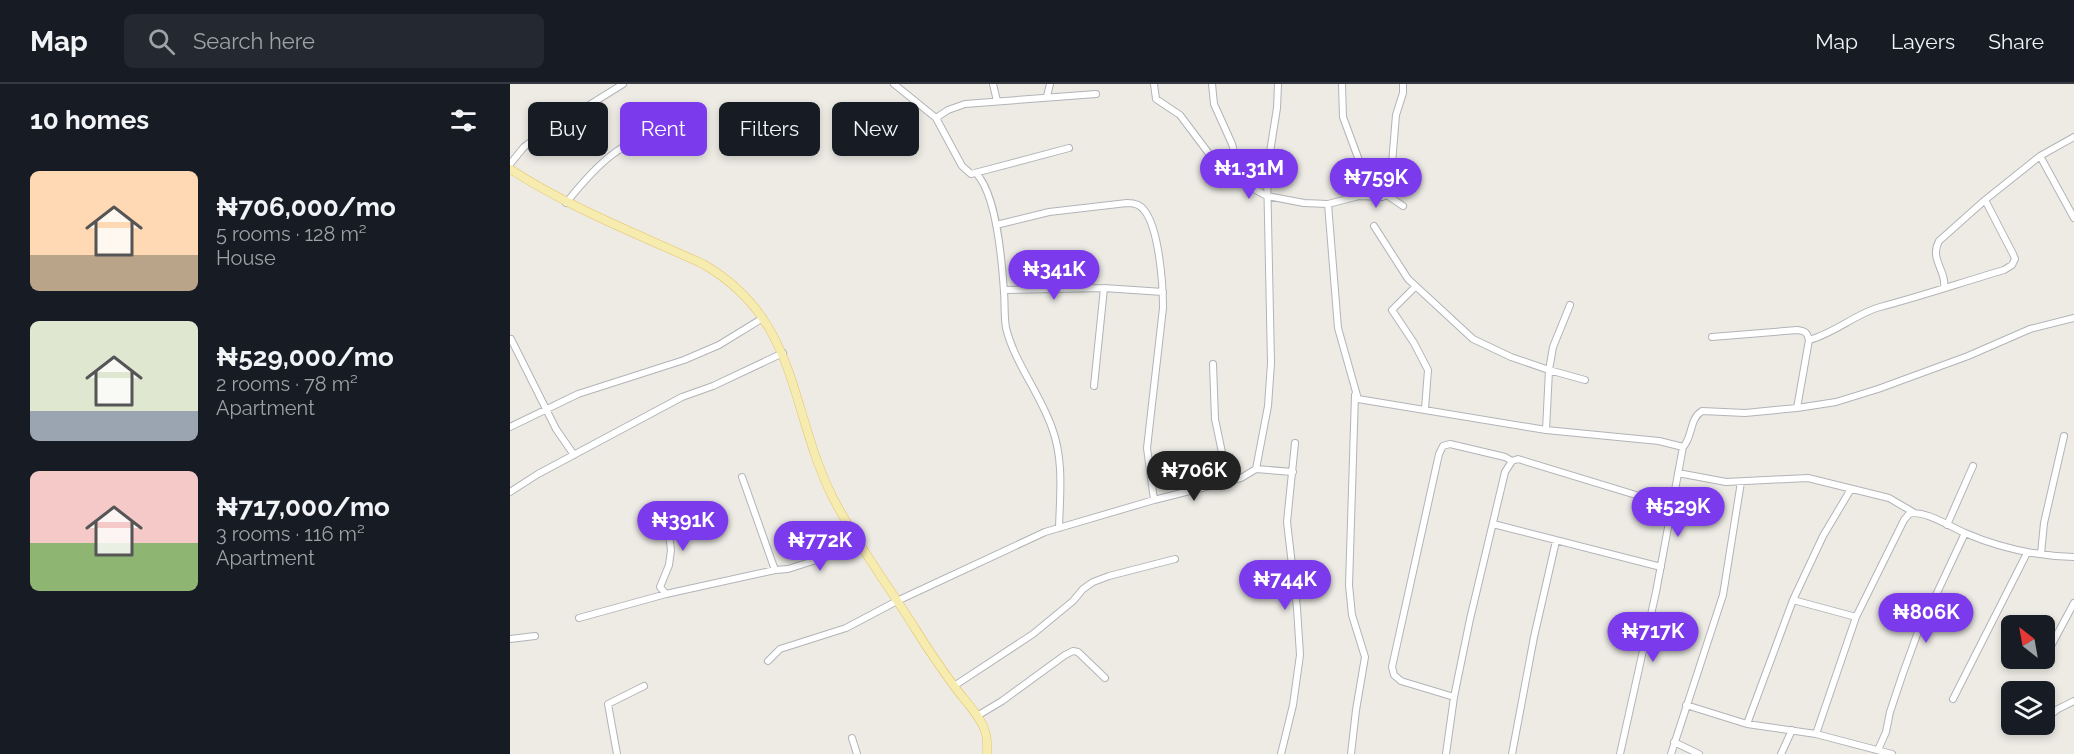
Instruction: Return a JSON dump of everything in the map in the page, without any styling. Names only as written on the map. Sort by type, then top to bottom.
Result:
[{"type":"main road","points":[[510,169],[566,203],[602,217],[720,274],[755,306],[783,353],[818,461],[832,495],[860,546],[930,652],[977,716],[986,732],[987,754]]},
{"type":"street","points":[[510,164],[533,140],[624,84]]},
{"type":"street","points":[[894,84],[936,118],[962,166],[971,174],[1069,148]]},
{"type":"street","points":[[993,84],[997,101]]},
{"type":"street","points":[[1047,96],[1050,84]]},
{"type":"street","points":[[1154,84],[1156,99],[1180,115],[1219,167],[1267,196],[1304,203],[1328,204],[1359,196],[1382,197],[1387,195],[1390,188],[1396,115],[1403,93],[1403,84]]},
{"type":"street","points":[[1212,84],[1214,104],[1232,144],[1242,182]]},
{"type":"street","points":[[768,661],[780,649],[846,628],[897,601],[1030,538],[1154,500],[1246,477],[1256,469],[1268,406],[1272,346],[1267,171],[1277,108],[1278,84]]},
{"type":"street","points":[[1342,84],[1343,117],[1366,182],[1365,189],[1359,196]]},
{"type":"street","points":[[936,118],[956,106],[1047,96],[1096,94]]},
{"type":"street","points":[[1944,288],[1946,281],[1937,263],[1936,246],[1945,235],[2040,156],[2074,137]]},
{"type":"street","points":[[566,203],[599,165],[620,149]]},
{"type":"street","points":[[2040,156],[2074,218]]},
{"type":"street","points":[[976,173],[986,187],[996,225],[1001,257],[1006,326],[1010,340],[1052,426],[1057,444],[1061,483],[1059,528]]},
{"type":"street","points":[[1387,195],[1403,206]]},
{"type":"street","points":[[1809,340],[1826,336],[1879,307],[1913,300],[2004,270],[2012,265],[2014,259],[1985,200]]},
{"type":"street","points":[[996,225],[1049,212],[1136,203],[1145,210],[1153,229],[1163,292],[1146,448],[1154,500]]},
{"type":"street","points":[[1328,204],[1338,328],[1355,394],[1349,585],[1352,615],[1365,657],[1356,710],[1352,754]]},
{"type":"street","points":[[1374,226],[1402,272],[1415,287],[1473,339],[1502,353],[1585,380]]},
{"type":"street","points":[[1415,287],[1392,310],[1414,343],[1428,370],[1425,409]]},
{"type":"street","points":[[1004,290],[1104,288],[1163,292]]},
{"type":"street","points":[[1094,386],[1104,288]]},
{"type":"street","points":[[1546,430],[1549,370],[1553,347],[1570,305]]},
{"type":"street","points":[[510,427],[578,394],[684,360],[718,345],[763,318]]},
{"type":"street","points":[[1620,754],[1661,567],[1683,447],[1688,442],[1695,417],[1702,411],[1746,412],[1836,402],[1997,345],[2030,329],[2074,318]]},
{"type":"street","points":[[1712,337],[1797,330],[1808,333],[1809,340],[1797,408]]},
{"type":"street","points":[[511,339],[565,445],[574,455]]},
{"type":"street","points":[[510,492],[538,474],[682,397],[713,386],[783,353]]},
{"type":"street","points":[[1213,364],[1215,419],[1228,482]]},
{"type":"street","points":[[1355,394],[1360,400],[1546,430],[1659,441],[1683,447]]},
{"type":"street","points":[[2041,554],[2044,523],[2064,436]]},
{"type":"street","points":[[1281,754],[1293,705],[1299,655],[1297,608],[1287,522],[1295,443]]},
{"type":"street","points":[[1455,697],[1401,681],[1394,675],[1392,667],[1438,454],[1443,446],[1450,444],[1505,457],[1512,461]]},
{"type":"street","points":[[1446,754],[1470,619],[1504,472],[1512,461],[1518,459],[1542,465],[1672,506]]},
{"type":"street","points":[[1947,525],[1973,466]]},
{"type":"street","points":[[1256,469],[1293,472]]},
{"type":"street","points":[[1678,472],[1709,479],[1741,482],[1808,478],[1889,498],[1913,513],[1922,514],[1992,544],[2027,553],[2074,557]]},
{"type":"street","points":[[742,477],[775,570]]},
{"type":"street","points":[[1671,754],[1723,595],[1741,482]]},
{"type":"street","points":[[1748,724],[1793,600],[1823,536],[1851,489]]},
{"type":"street","points":[[1816,735],[1856,617],[1904,520],[1913,513]]},
{"type":"street","points":[[666,520],[671,550],[669,565],[660,587],[666,594]]},
{"type":"street","points":[[1493,524],[1661,567]]},
{"type":"street","points":[[1878,750],[1923,618],[1965,533]]},
{"type":"street","points":[[1512,754],[1534,637],[1556,541]]},
{"type":"street","points":[[579,618],[666,594],[788,569],[860,546]]},
{"type":"street","points":[[1953,699],[2027,553]]},
{"type":"street","points":[[954,686],[1033,634],[1093,582],[1175,559]]},
{"type":"street","points":[[1793,600],[1856,617]]},
{"type":"street","points":[[2055,638],[2074,603]]},
{"type":"street","points":[[510,639],[535,636]]},
{"type":"street","points":[[977,716],[1072,651],[1077,652],[1105,678]]},
{"type":"street","points":[[617,754],[608,704],[644,686]]},
{"type":"street","points":[[2055,711],[2074,701]]},
{"type":"street","points":[[1686,705],[1748,724],[1792,730],[1892,754]]},
{"type":"street","points":[[1781,754],[1792,730]]},
{"type":"street","points":[[852,738],[857,754]]},
{"type":"street","points":[[1674,742],[1699,754]]}]
